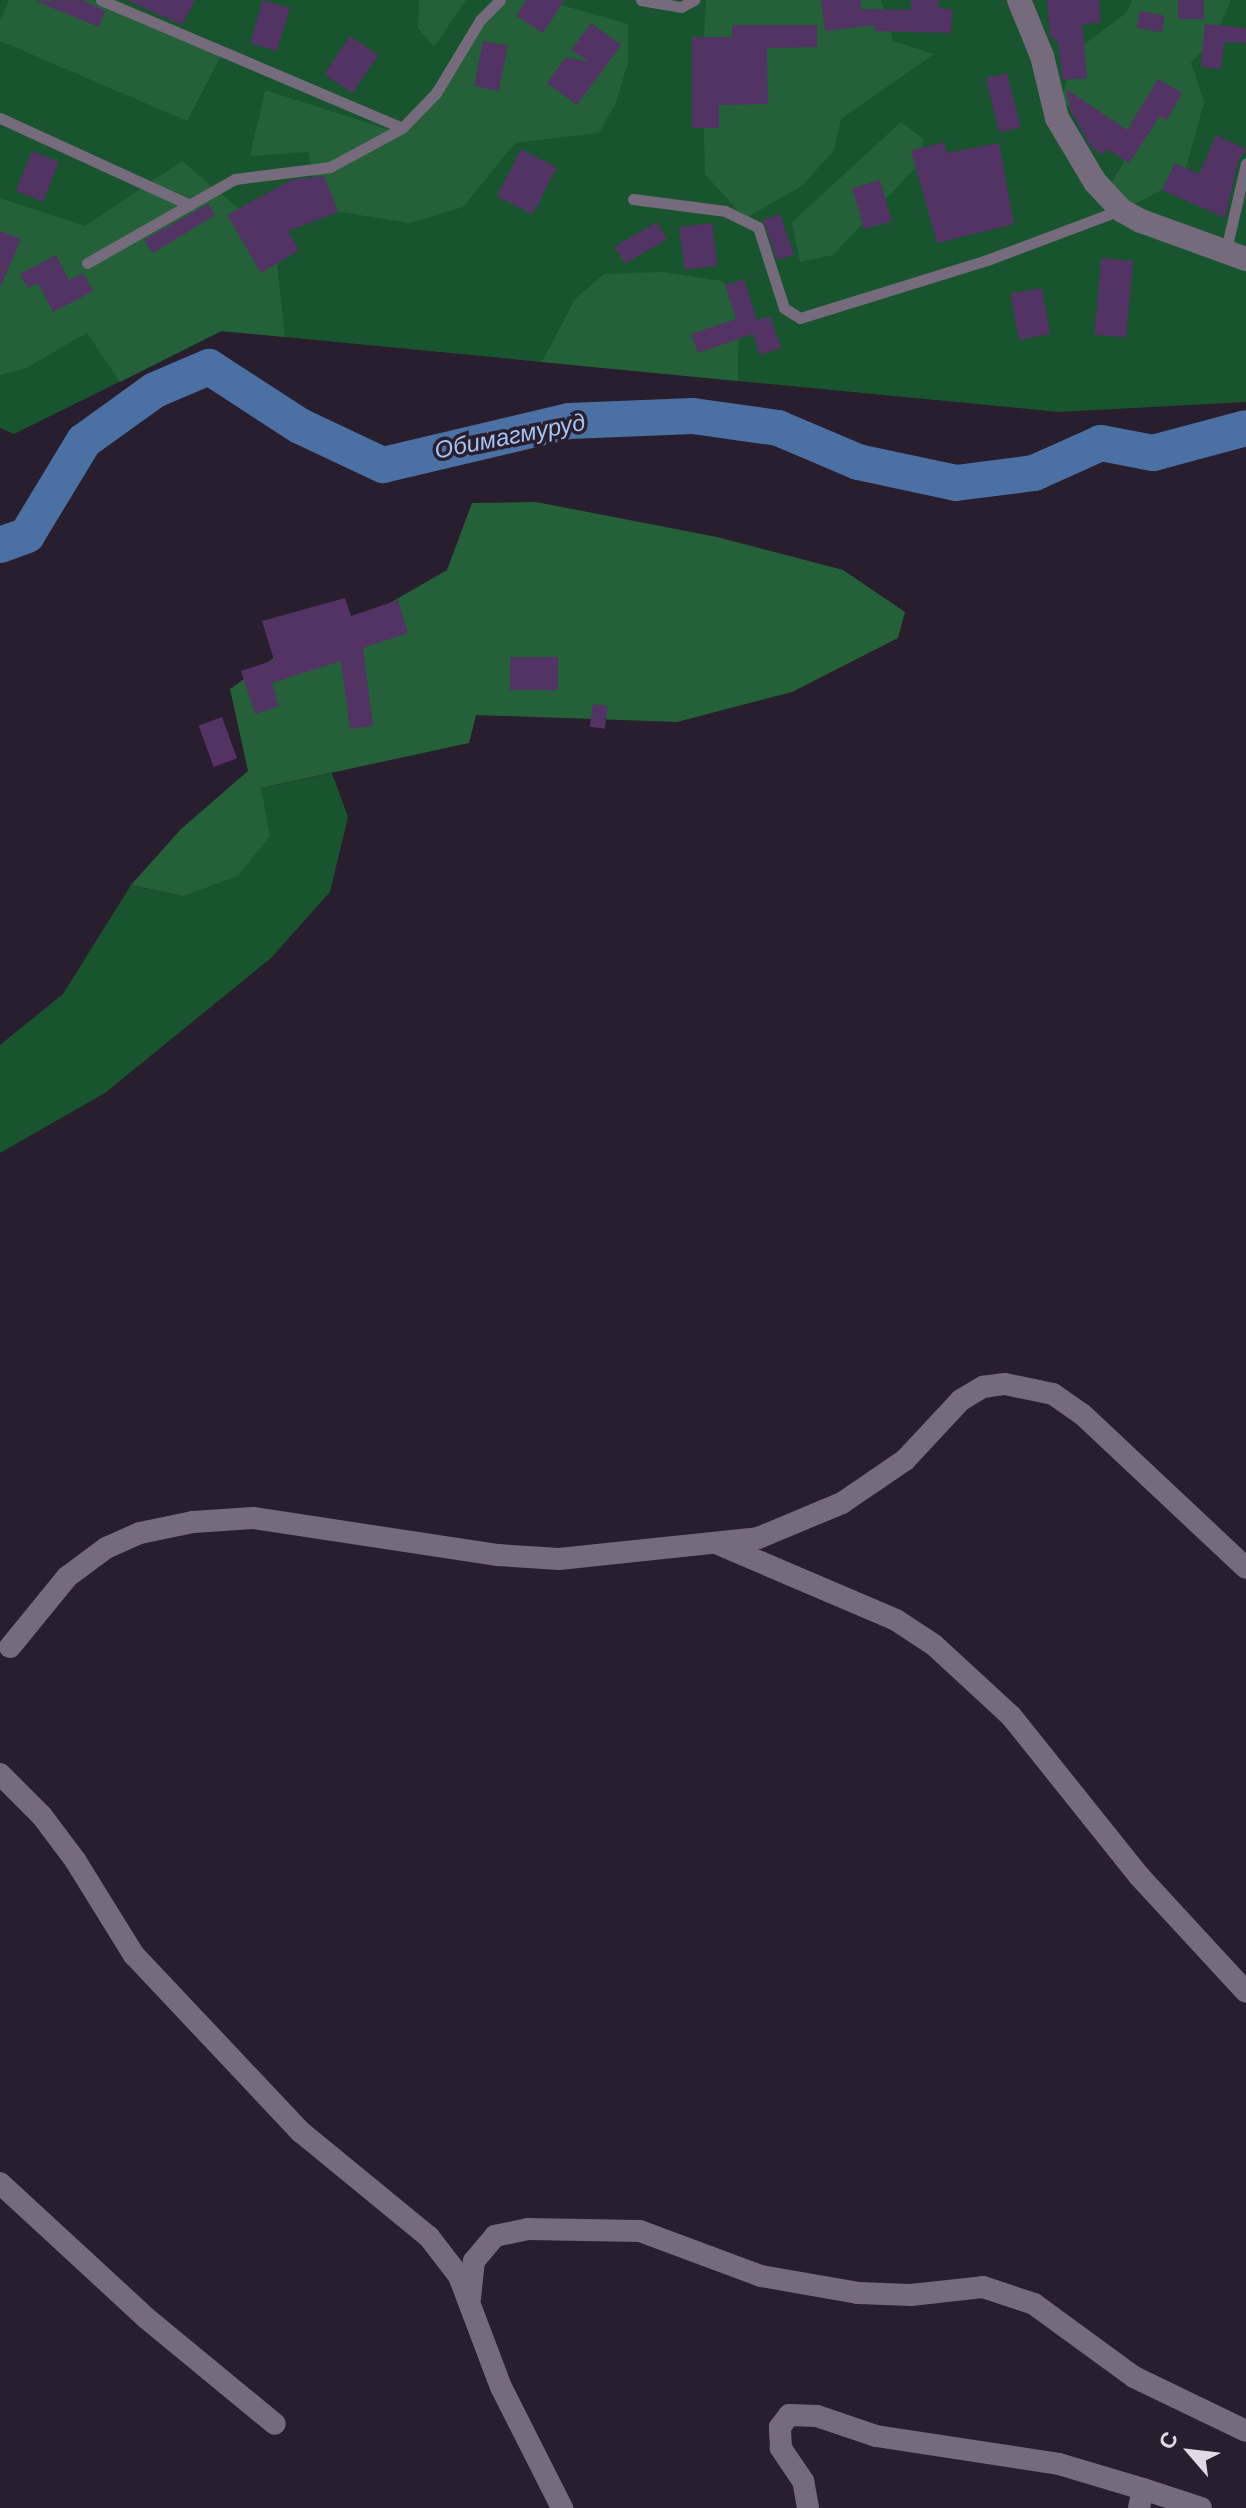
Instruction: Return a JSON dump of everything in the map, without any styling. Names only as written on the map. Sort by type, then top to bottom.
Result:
[{"type":"street","points":[[1019,0],[1042,56],[1057,118],[1095,182],[1121,210],[1236,257]]},
{"type":"street","points":[[10,1647],[67,1577],[106,1548],[140,1533],[193,1522],[253,1518],[498,1555],[559,1559],[758,1538],[842,1503],[905,1460],[961,1400],[983,1387],[1019,1385],[1053,1394],[1082,1414],[1246,1568]]},
{"type":"street","points":[[717,1543],[896,1620],[934,1645],[1011,1716],[1140,1877],[1246,1992]]},
{"type":"street","points":[[0,1774],[42,1816],[75,1860],[134,1955],[301,2132],[429,2237],[459,2276],[501,2387],[562,2508]]},
{"type":"street","points":[[0,2183],[145,2317],[275,2424]]},
{"type":"street","points":[[469,2304],[474,2261],[495,2236],[527,2229],[640,2231],[761,2276],[858,2293],[911,2295],[983,2287],[1034,2304],[1134,2377],[1246,2431]]},
{"type":"street","points":[[808,2508],[803,2481],[781,2448],[780,2427],[789,2415],[817,2416],[876,2436],[1059,2464],[1141,2498],[1201,2508]]},
{"type":"lane","points":[[101,0],[402,128]]},
{"type":"lane","points":[[87,263],[235,179],[330,167],[402,128],[436,93],[480,20],[500,0]]},
{"type":"lane","points":[[641,0],[681,7],[694,0]]},
{"type":"lane","points":[[0,118],[190,205]]},
{"type":"lane","points":[[1236,257],[1246,163]]},
{"type":"lane","points":[[633,199],[725,211],[758,227],[784,308],[800,318],[987,260],[1121,210]]},
{"type":"green space","points":[[0,0],[1246,0],[1246,402],[1059,412],[222,331],[14,434],[0,428]]},
{"type":"green space","points":[[9,0],[93,0],[222,54],[187,121],[0,41],[0,20]]},
{"type":"green space","points":[[419,0],[466,0],[434,47],[418,28]]},
{"type":"green space","points":[[496,0],[544,0],[628,24],[628,62],[616,103],[599,133],[515,143],[463,207],[410,223],[321,209],[308,152],[250,156],[265,90],[396,132],[448,70]]},
{"type":"green space","points":[[706,0],[881,0],[893,41],[934,54],[841,119],[834,150],[803,185],[745,219],[705,174],[702,71]]},
{"type":"green space","points":[[1132,0],[1231,0],[1214,40],[1191,62],[1204,102],[1183,179],[1130,206],[1108,189],[1129,153],[1062,101],[1073,53],[1126,13]]},
{"type":"green space","points":[[901,122],[924,139],[916,167],[833,255],[800,262],[792,222]]},
{"type":"green space","points":[[182,161],[274,238],[285,337],[221,331],[120,382],[87,333],[26,368],[0,375],[0,198],[85,226]]},
{"type":"green space","points":[[663,272],[722,281],[739,296],[738,381],[542,362],[575,299],[604,274]]},
{"type":"green space","points":[[536,502],[717,537],[843,570],[905,612],[898,638],[792,692],[677,722],[476,715],[469,743],[261,788],[270,836],[238,876],[183,896],[131,885],[181,829],[248,771],[230,689],[292,645],[338,633],[447,570],[472,503]]},
{"type":"green space","points":[[332,773],[348,817],[330,892],[271,958],[105,1093],[0,1153],[0,1045],[63,994],[131,885],[183,896],[261,788]]},
{"type":"building","points":[[82,0],[105,11],[99,27],[35,1]]},
{"type":"building","points":[[127,0],[195,0],[182,25]]},
{"type":"building","points":[[263,0],[290,8],[277,51],[250,43]]},
{"type":"building","points":[[526,0],[564,0],[543,33],[516,16]]},
{"type":"building","points":[[821,0],[860,0],[861,9],[911,10],[911,0],[939,0],[939,8],[952,9],[951,33],[874,31],[875,25],[825,31]]},
{"type":"building","points":[[1047,0],[1099,0],[1100,23],[1082,24],[1087,78],[1063,80],[1058,42],[1050,36]]},
{"type":"building","points":[[1178,0],[1204,0],[1204,19],[1178,19]]},
{"type":"building","points":[[1140,11],[1165,16],[1161,32],[1137,28]]},
{"type":"building","points":[[591,23],[621,45],[577,105],[547,83],[566,57],[590,62],[571,50]]},
{"type":"building","points":[[1205,24],[1246,28],[1246,43],[1224,42],[1221,69],[1201,67]]},
{"type":"building","points":[[732,25],[817,25],[817,47],[767,48],[768,104],[719,105],[719,128],[692,128],[692,37],[732,37]]},
{"type":"building","points":[[350,36],[378,55],[352,93],[324,74]]},
{"type":"building","points":[[483,41],[508,46],[499,91],[474,86]]},
{"type":"building","points":[[1007,73],[1021,127],[999,133],[986,78]]},
{"type":"building","points":[[1158,79],[1182,93],[1167,120],[1160,116],[1129,163],[1107,149],[1103,155],[1092,148],[1071,112],[1066,89],[1127,130]]},
{"type":"building","points":[[1216,135],[1246,149],[1238,161],[1225,218],[1162,190],[1175,163],[1199,174]]},
{"type":"building","points":[[944,142],[947,153],[999,143],[1014,224],[937,243],[911,151]]},
{"type":"building","points":[[521,149],[557,167],[533,214],[497,196]]},
{"type":"building","points":[[32,151],[59,162],[43,202],[16,191]]},
{"type":"building","points":[[324,176],[338,212],[288,231],[299,250],[261,273],[227,215],[291,180]]},
{"type":"building","points":[[880,180],[892,221],[864,229],[852,188]]},
{"type":"building","points":[[208,204],[215,215],[153,253],[144,240]]},
{"type":"building","points":[[780,214],[794,255],[777,261],[763,220]]},
{"type":"building","points":[[657,222],[667,239],[625,264],[615,246]]},
{"type":"building","points":[[712,223],[717,266],[684,270],[679,227]]},
{"type":"building","points":[[0,231],[21,239],[0,288]]},
{"type":"building","points":[[56,255],[69,280],[83,273],[93,291],[53,312],[38,283],[28,288],[20,274]]},
{"type":"building","points":[[1101,258],[1133,261],[1126,337],[1094,335]]},
{"type":"building","points":[[744,279],[757,320],[770,316],[781,348],[760,355],[753,334],[698,353],[691,334],[736,319],[725,285]]},
{"type":"building","points":[[1042,288],[1050,334],[1019,340],[1010,294]]},
{"type":"building","points":[[345,598],[351,616],[398,600],[408,633],[363,648],[373,726],[350,729],[341,661],[272,683],[279,706],[255,714],[241,671],[274,660],[262,621]]},
{"type":"building","points":[[510,657],[558,657],[558,690],[510,690]]},
{"type":"building","points":[[593,704],[608,706],[605,729],[590,727]]},
{"type":"building","points":[[222,717],[237,758],[214,767],[199,726]]},
{"type":"waterway","name":"Обимагмуруд","points":[[0,545],[27,535],[84,441],[155,390],[209,367],[300,426],[383,465],[569,421],[693,416],[778,428],[858,462],[956,483],[1034,473],[1101,443],[1153,453],[1246,428]]}]
